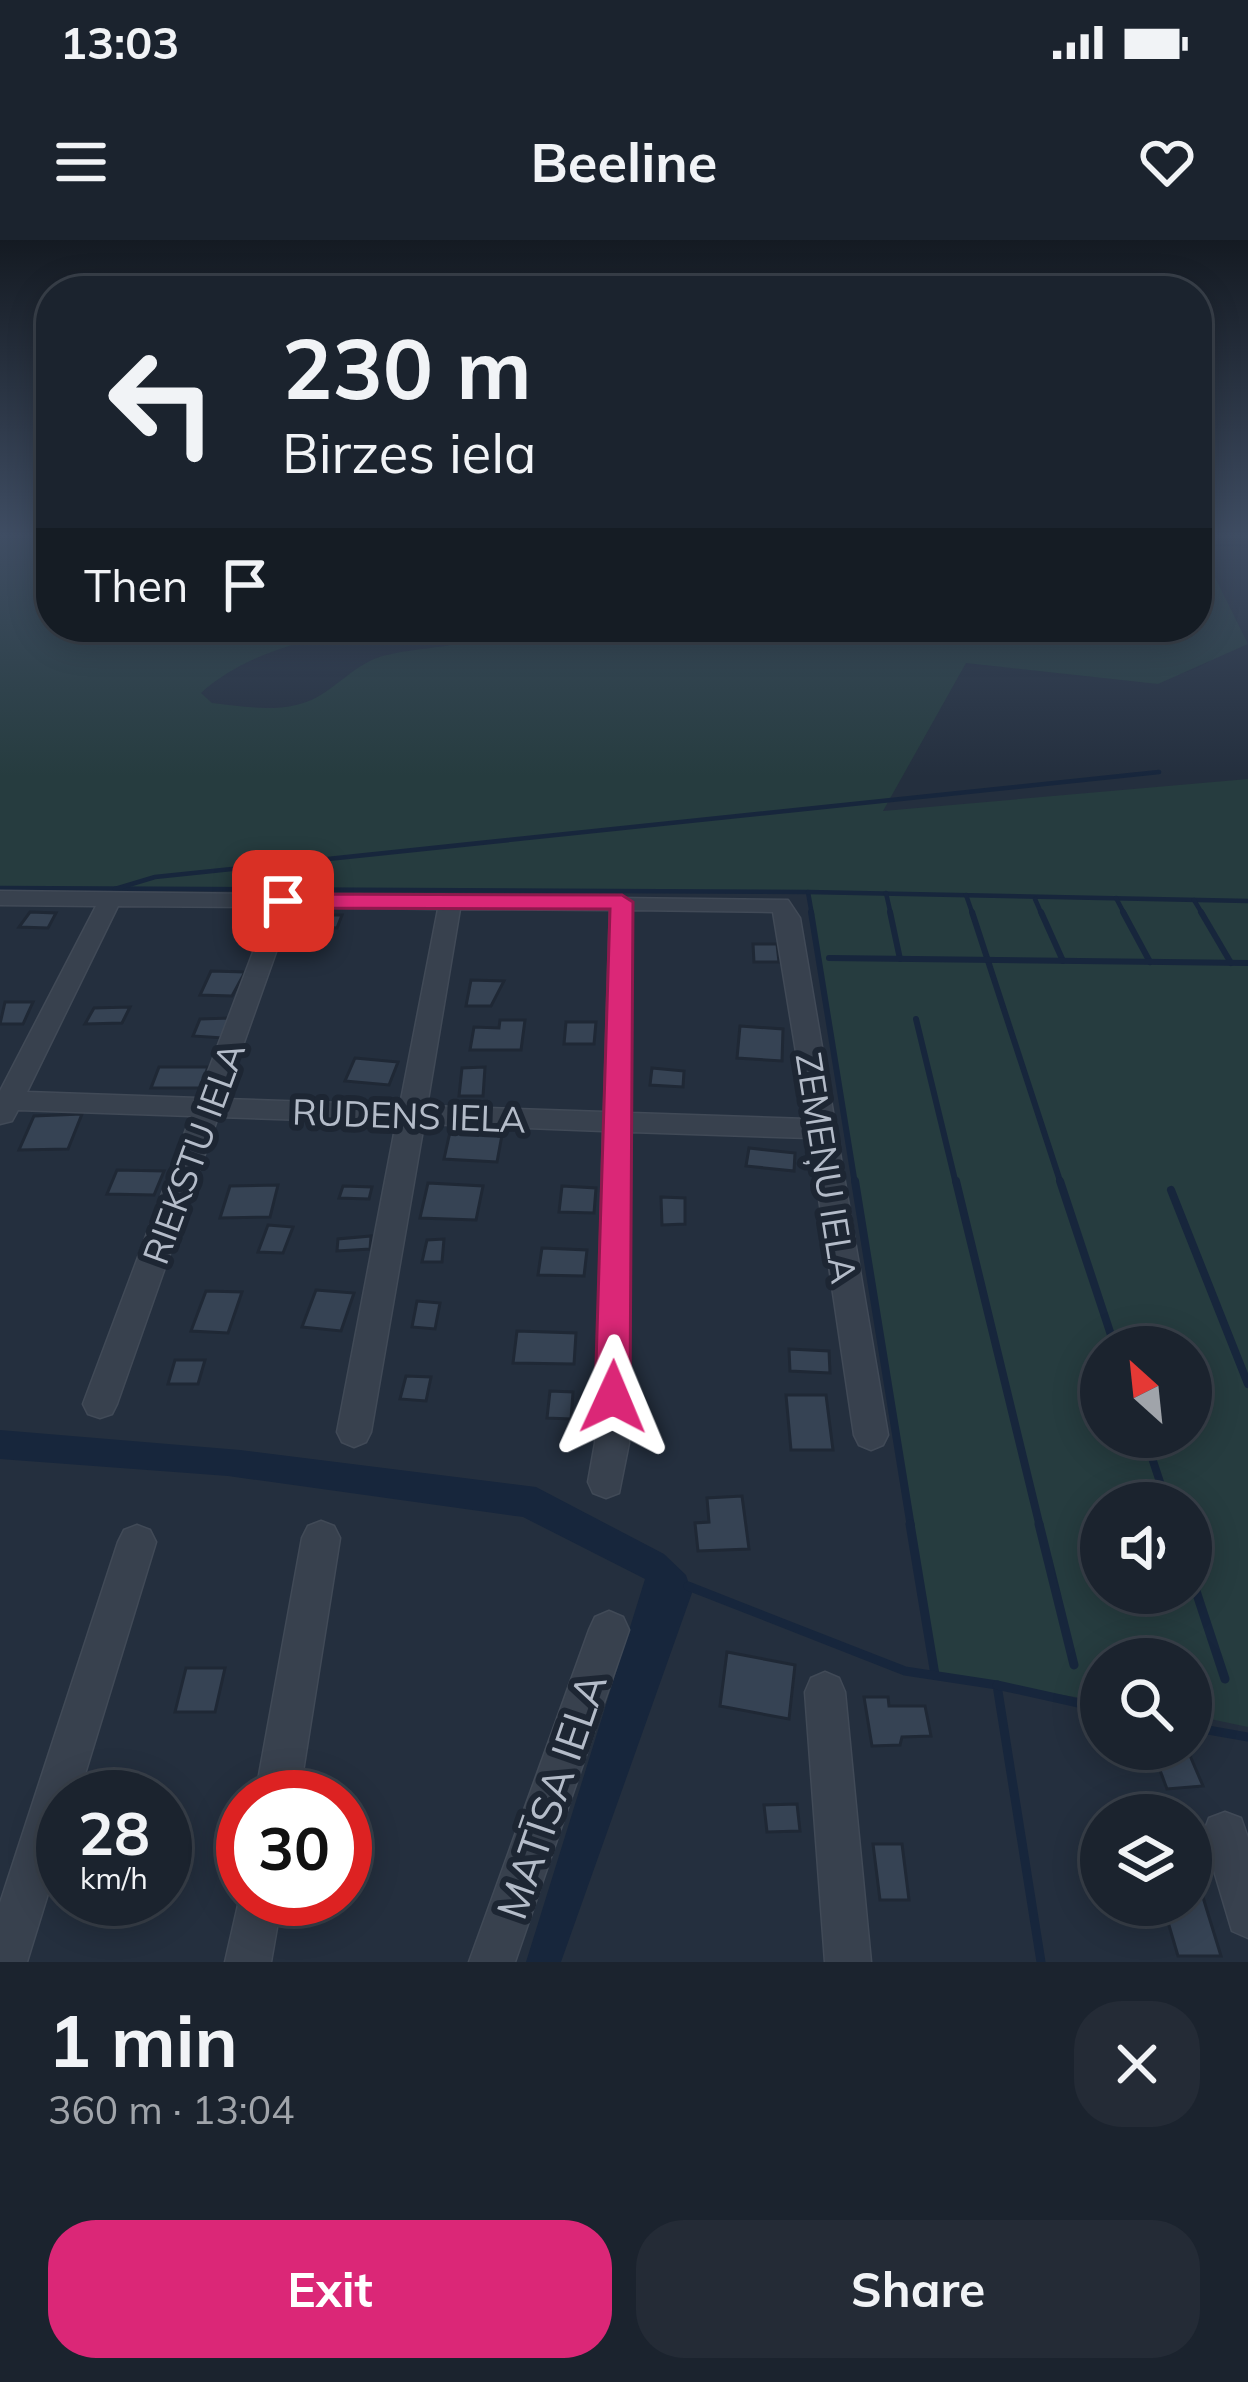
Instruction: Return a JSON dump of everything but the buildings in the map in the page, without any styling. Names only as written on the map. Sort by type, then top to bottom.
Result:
[{"type":"street","points":[[0,898],[622,902],[612,1443],[606,1482]]},
{"type":"street","name":"RIEKSTU IELA","points":[[100,1404],[283,901]]},
{"type":"street","points":[[3,1107],[109,902]]},
{"type":"street","points":[[354,1432],[449,902]]},
{"type":"street","name":"ZEMEŅU IELA","points":[[622,902],[780,904],[789,919],[871,1435]]},
{"type":"street","name":"RUDENS IELA","points":[[3,1107],[211,1108],[819,1129]]},
{"type":"street","points":[[282,1770],[321,1538]]},
{"type":"street","points":[[4,1962],[137,1542]]},
{"type":"street","name":"MATĪSA IELA","points":[[492,1962],[609,1630]]},
{"type":"street","points":[[825,1692],[848,1962]]},
{"type":"street","points":[[1225,1834],[1248,1915]]},
{"type":"street","points":[[248,1962],[254,1926]]},
{"type":"green space","points":[[0,616],[36,616],[36,642],[303,642],[263,655],[201,693],[212,703],[271,708],[316,697],[375,659],[464,642],[1212,642],[1212,616],[1234,616],[1248,644],[1158,684],[966,663],[883,811],[1248,779],[1248,1727],[1212,1719],[1212,1638],[1080,1638],[1080,1698],[935,1675],[808,892],[0,888]]},
{"type":"water","points":[[0,1430],[240,1450],[536,1487],[664,1554],[686,1575],[692,1593],[561,1962],[526,1962],[645,1579],[523,1517],[228,1476],[0,1459]]},
{"type":"waterway","points":[[116,889],[155,877],[1159,772]]},
{"type":"waterway","points":[[0,888],[116,889]]},
{"type":"waterway","points":[[116,889],[808,892]]},
{"type":"waterway","points":[[808,892],[886,894]]},
{"type":"waterway","points":[[808,892],[812,915]]},
{"type":"waterway","points":[[886,894],[966,895]]},
{"type":"waterway","points":[[886,894],[891,915]]},
{"type":"waterway","points":[[966,895],[1116,898]]},
{"type":"waterway","points":[[966,895],[973,914]]},
{"type":"waterway","points":[[1116,898],[1248,901]]},
{"type":"waterway","points":[[1116,898],[1125,915]]},
{"type":"waterway","points":[[1035,899],[1042,915]]},
{"type":"waterway","points":[[1194,900],[1203,915]]},
{"type":"waterway","points":[[811,912],[855,1184]]},
{"type":"waterway","points":[[890,912],[900,959]]},
{"type":"waterway","points":[[1041,912],[1063,961]]},
{"type":"waterway","points":[[1123,912],[1150,962]]},
{"type":"waterway","points":[[1201,912],[1231,963]]},
{"type":"waterway","points":[[973,914],[988,960]]},
{"type":"waterway","points":[[829,958],[900,959]]},
{"type":"waterway","points":[[900,959],[988,960]]},
{"type":"waterway","points":[[988,960],[1063,961]]},
{"type":"waterway","points":[[988,960],[1061,1184]]},
{"type":"waterway","points":[[1063,961],[1150,962]]},
{"type":"waterway","points":[[1150,962],[1231,963]]},
{"type":"waterway","points":[[1231,963],[1248,963]]},
{"type":"waterway","points":[[916,1019],[956,1184]]},
{"type":"waterway","points":[[855,1181],[911,1527]]},
{"type":"waterway","points":[[956,1181],[1040,1527]]},
{"type":"waterway","points":[[1060,1181],[1108,1326]]},
{"type":"waterway","points":[[1171,1190],[1248,1384]]},
{"type":"waterway","points":[[1152,1458],[1160,1482]]},
{"type":"waterway","points":[[910,1524],[935,1675]]},
{"type":"waterway","points":[[1039,1524],[1074,1665]]},
{"type":"waterway","points":[[688,1586],[905,1671],[997,1685]]},
{"type":"waterway","points":[[1204,1614],[1225,1679]]},
{"type":"waterway","points":[[997,1685],[1080,1703]]},
{"type":"waterway","points":[[997,1685],[1041,1962]]},
{"type":"waterway","points":[[1212,1731],[1248,1737]]},
{"type":"route","points":[[283,901],[622,902],[613,1397]]}]
